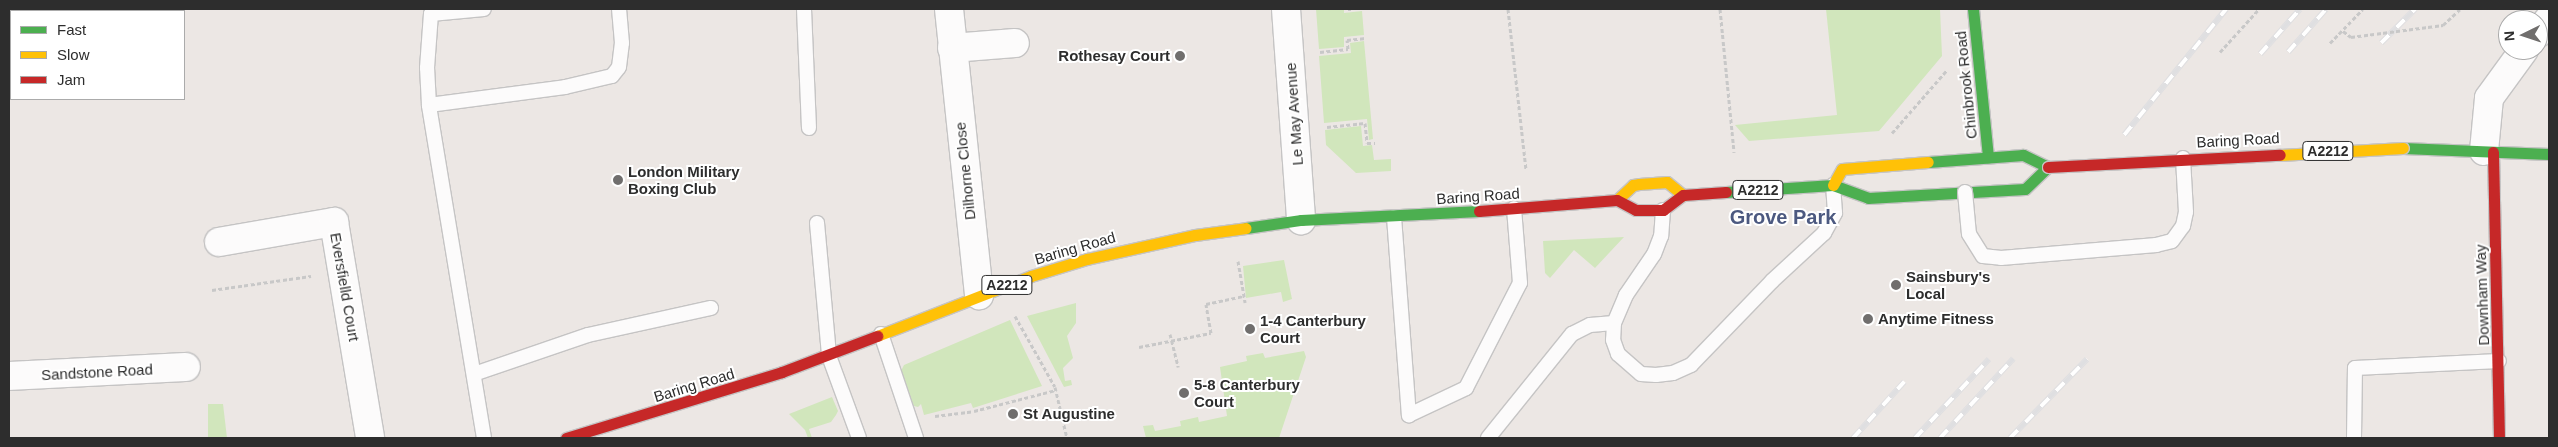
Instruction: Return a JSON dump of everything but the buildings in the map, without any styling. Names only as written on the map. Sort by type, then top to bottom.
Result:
[{"type":"main road","name":"Chinbrook Road","points":[[1973,9],[1988,157]]},
{"type":"main road","name":"Baring Road","points":[[2048,167],[2182,158],[2403,148],[2549,154]]},
{"type":"main road","name":"Downham Way","points":[[2489,151],[2499,361],[2499,438]]},
{"type":"main road","points":[[1833,185],[1842,169],[2024,155],[2048,167]]},
{"type":"main road","name":"A2212","points":[[1683,195],[1833,185],[1868,198],[2025,189],[2048,167]]},
{"type":"main road","points":[[1617,200],[1633,185],[1667,182],[1683,195],[1663,210]]},
{"type":"main road","name":"Baring Road","points":[[566,438],[712,396],[829,356],[979,295],[1087,259],[1148,244],[1301,220],[1394,217],[1617,200],[1636,210],[1663,210]]},
{"type":"street","name":"Dilhorne Close","points":[[949,9],[979,295]]},
{"type":"street","name":"Le May Avenue","points":[[1286,9],[1301,220]]},
{"type":"street","points":[[952,48],[1015,43]]},
{"type":"street","points":[[2489,151],[2489,98],[2517,60]]},
{"type":"street","name":"Eversfielld Court","points":[[219,242],[334,222],[370,438]]},
{"type":"street","name":"Sandstone Road","points":[[9,376],[186,367]]},
{"type":"lane","points":[[484,9],[431,12],[428,40],[429,105],[484,438]]},
{"type":"lane","points":[[429,105],[565,88],[612,76],[620,67],[622,43],[619,9]]},
{"type":"lane","points":[[804,9],[809,128]]},
{"type":"lane","points":[[1965,192],[1969,234],[1983,256],[2002,258],[2156,244],[2172,241],[2183,226],[2186,212],[2182,158]]},
{"type":"lane","points":[[1663,210],[1660,236],[1654,254],[1626,295],[1614,323],[1614,340],[1618,354],[1628,366],[1641,374],[1673,373],[1691,365],[1772,280],[1824,233],[1835,213],[1833,185]]},
{"type":"lane","points":[[1394,217],[1409,415],[1466,388],[1520,283],[1514,208]]},
{"type":"lane","points":[[817,223],[829,356],[859,438]]},
{"type":"lane","points":[[474,374],[588,335],[711,308]]},
{"type":"lane","points":[[1488,438],[1572,334],[1590,325],[1614,323]]},
{"type":"lane","points":[[881,334],[916,438]]},
{"type":"lane","points":[[2354,438],[2355,368],[2499,361]]},
{"type":"path","points":[[1508,9],[1526,170]]},
{"type":"path","points":[[1720,9],[1734,152]]},
{"type":"path","points":[[2220,52],[2260,9]]},
{"type":"path","points":[[2330,42],[2363,9]]},
{"type":"path","points":[[2343,31],[2350,37],[2443,25],[2460,9]]},
{"type":"path","points":[[1312,53],[1348,50],[1347,40],[1366,38]]},
{"type":"path","points":[[1891,134],[1951,66]]},
{"type":"path","points":[[1318,128],[1365,123],[1367,143],[1375,142]]},
{"type":"path","points":[[1238,257],[1245,302]]},
{"type":"path","points":[[212,290],[317,275]]},
{"type":"path","points":[[1139,347],[1211,333],[1206,304],[1244,296]]},
{"type":"path","points":[[1011,309],[1056,390],[1067,438]]},
{"type":"path","points":[[1170,334],[1178,367]]},
{"type":"path","points":[[910,421],[964,410],[974,411],[1056,390]]},
{"type":"green space","points":[[1316,9],[1344,9],[1344,13],[1362,11],[1364,35],[1344,37],[1344,47],[1319,49]]},
{"type":"green space","points":[[1826,9],[1940,9],[1942,56],[1879,131],[1749,141],[1735,125],[1837,115]]},
{"type":"green space","points":[[1364,41],[1373,139],[1369,140],[1367,119],[1324,123],[1319,56],[1351,53],[1350,43]]},
{"type":"green space","points":[[1361,126],[1363,146],[1372,145],[1374,160],[1391,159],[1391,171],[1356,173],[1326,145],[1325,130]]},
{"type":"green space","points":[[1624,237],[1595,268],[1574,250],[1550,278],[1545,273],[1543,241]]},
{"type":"green space","points":[[1284,260],[1292,299],[1283,302],[1281,292],[1246,298],[1243,266]]},
{"type":"green space","points":[[1076,303],[1076,323],[1067,336],[1073,358],[1063,368],[1065,381],[1071,380],[1072,385],[1064,387],[1027,316]]},
{"type":"green space","points":[[1010,320],[1042,386],[973,408],[971,403],[924,415],[921,404],[918,407],[914,406],[900,373],[904,365]]},
{"type":"green space","points":[[1304,351],[1306,357],[1279,438],[1146,438],[1143,426],[1153,425],[1155,431],[1181,426],[1180,421],[1198,417],[1199,422],[1227,416],[1220,367],[1247,361],[1246,356],[1263,353],[1265,358]]},
{"type":"green space","points":[[832,397],[838,411],[836,415],[831,422],[809,429],[812,438],[808,438],[805,430],[789,414]]},
{"type":"green space","points":[[208,404],[223,404],[227,438],[208,438]]},
{"type":"railway","points":[[2124,135],[2226,9]]},
{"type":"railway","points":[[2260,54],[2300,9]]},
{"type":"railway","points":[[2288,52],[2326,9]]},
{"type":"railway","points":[[2381,43],[2415,9]]},
{"type":"railway","points":[[1915,438],[1989,359]]},
{"type":"railway","points":[[1940,438],[2013,359]]},
{"type":"railway","points":[[2010,438],[2087,359]]},
{"type":"railway","points":[[1853,438],[1904,382]]},
{"type":"traffic: fast","points":[[1973,9],[1988,157]]},
{"type":"traffic: fast","points":[[2403,148],[2549,154]]},
{"type":"traffic: fast","points":[[1726,192],[1833,185],[1868,198],[2025,189],[2048,167],[2023,155],[1928,162]]},
{"type":"traffic: fast","points":[[1246,228],[1301,220],[1479,211]]},
{"type":"traffic: slow","points":[[2280,155],[2403,148]]},
{"type":"traffic: slow","points":[[1833,185],[1842,169],[1928,162]]},
{"type":"traffic: slow","points":[[1617,200],[1633,185],[1639,184],[1667,182],[1683,195]]},
{"type":"traffic: slow","points":[[877,336],[1031,276],[1087,259],[1195,235],[1246,228]]},
{"type":"traffic: jam","points":[[2493,152],[2499,438]]},
{"type":"traffic: jam","points":[[2048,167],[2280,155]]},
{"type":"traffic: jam","points":[[1479,211],[1617,200],[1636,210],[1663,210],[1683,195],[1726,192]]},
{"type":"traffic: jam","points":[[566,438],[782,372],[877,336]]},
{"type":"place","name":"Rothesay Court","points":[[1180,56]]},
{"type":"place","name":"London Military Boxing Club","points":[[618,180]]},
{"type":"place","name":"Sainsbury's Local","points":[[1896,285]]},
{"type":"place","name":"Anytime Fitness","points":[[1868,319]]},
{"type":"place","name":"1-4 Canterbury Court","points":[[1250,329]]},
{"type":"place","name":"5-8 Canterbury Court","points":[[1184,393]]},
{"type":"place","name":"St Augustine","points":[[1013,414]]},
{"type":"district","name":"Grove Park","points":[[1783,217]]}]
